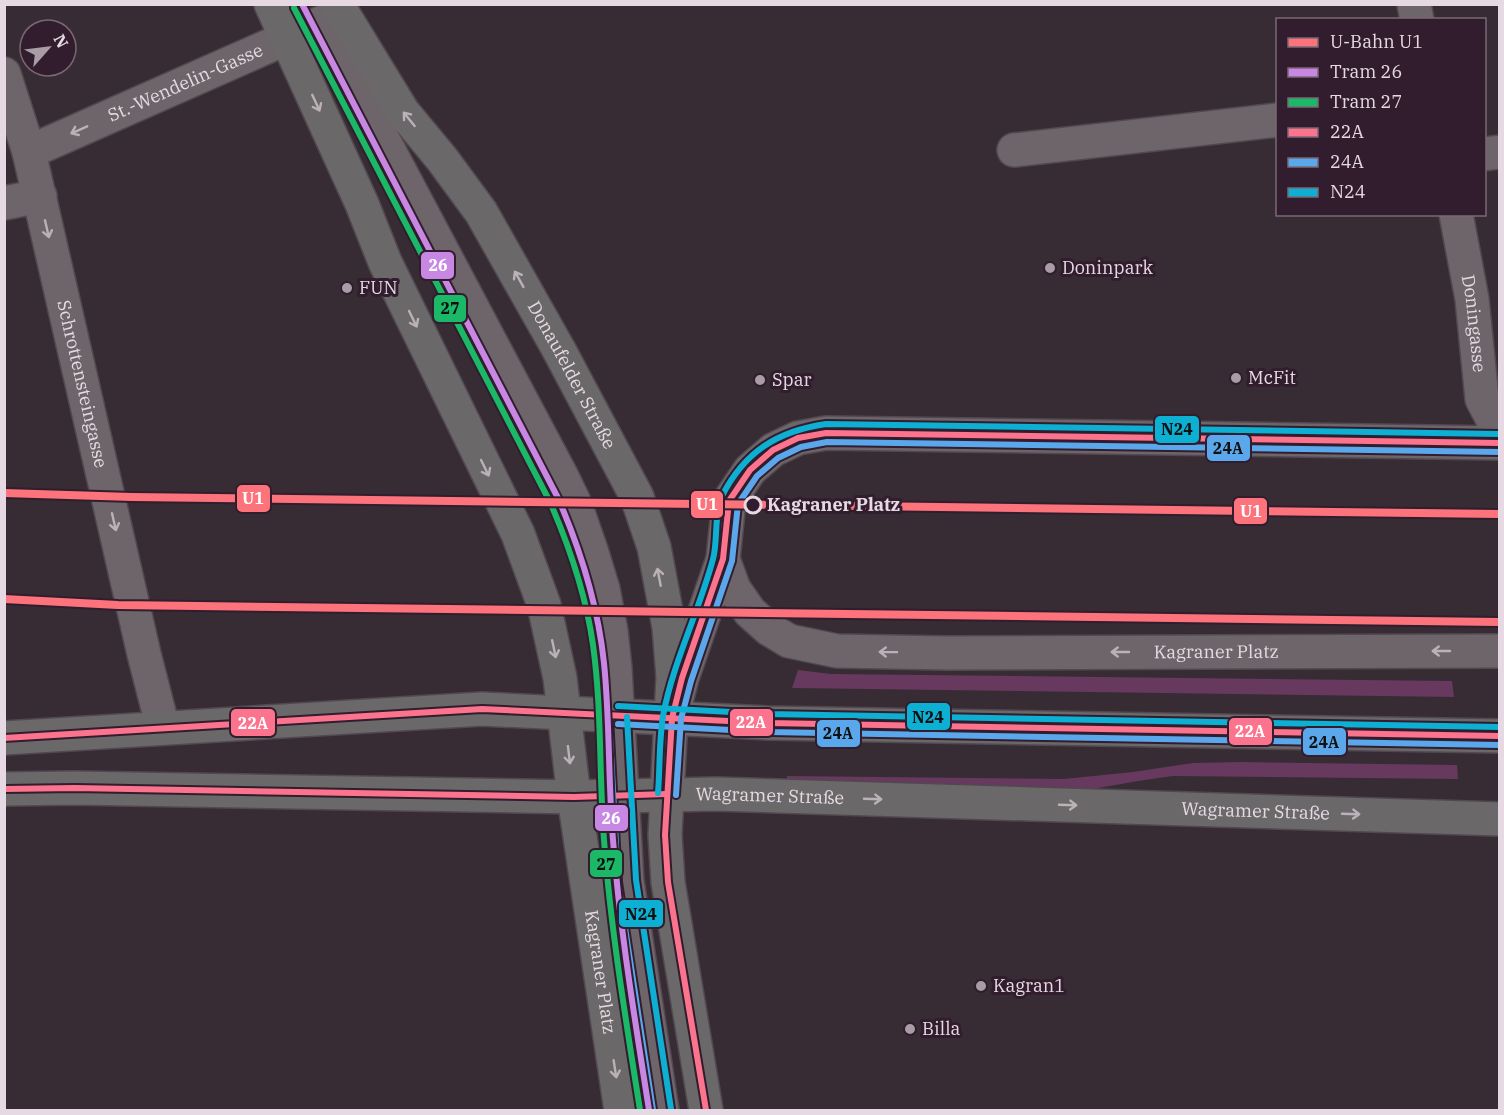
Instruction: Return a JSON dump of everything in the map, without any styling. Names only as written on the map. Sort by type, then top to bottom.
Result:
[{"type":"main road","name":"Donaufelder Straße","points":[[271,4],[319,17],[403,111],[442,159],[481,212],[559,350],[637,497],[654,548],[669,627],[673,677],[668,794]]},
{"type":"main road","name":"Donaufelder Straße","points":[[319,17],[362,204],[385,261],[522,544],[544,605],[560,678],[574,797]]},
{"type":"main road","points":[[4,738],[482,709],[778,723],[1500,736]]},
{"type":"main road","name":"Wagramer Straße","points":[[4,789],[574,797],[668,794],[1500,819]]},
{"type":"main road","points":[[668,794],[665,835],[668,882],[706,1110]]},
{"type":"main road","name":"Kagraner Platz","points":[[574,797],[621,1110]]},
{"type":"street","points":[[319,17],[339,25],[342,62],[575,504],[598,575],[605,600],[615,668],[627,881],[662,1110]]},
{"type":"street","name":"St.-Wendelin-Gasse","points":[[29,152],[319,17]]},
{"type":"street","name":"Schrottensteingasse","points":[[4,74],[29,152],[40,196],[141,642],[163,728]]},
{"type":"street","points":[[1014,150],[1276,120]]},
{"type":"street","points":[[4,203],[40,196]]},
{"type":"street","name":"Doningasse","points":[[1456,216],[1472,299],[1482,399],[1492,420],[1500,427]]},
{"type":"street","name":"Kagraner Platz","points":[[672,718],[682,678],[723,560],[729,501],[750,470],[772,450],[798,438],[826,433],[1500,443]]},
{"type":"street","name":"Kagraner Platz","points":[[723,560],[734,589],[750,612],[769,629],[789,641],[837,651],[946,653],[1500,651]]},
{"type":"shaded area","points":[[798,670],[831,674],[1452,681],[1454,697],[792,688]]},
{"type":"shaded area","points":[[1193,763],[1457,765],[1458,779],[1173,776],[1070,792],[786,789],[787,776],[1064,779]]},
{"type":"metro line","name":"U1","points":[[4,493],[132,497],[1500,514]]},
{"type":"metro line","name":"U1","points":[[4,599],[118,605],[1500,622]]},
{"type":"tram line","name":"26","points":[[302,4],[558,498],[581,558],[598,621],[604,663],[611,818],[616,874],[628,975],[649,1110]]},
{"type":"tram line","name":"27","points":[[294,8],[550,502],[576,572],[593,645],[598,694],[602,816],[607,874],[619,976],[640,1110]]},
{"type":"transit line","name":"N24","points":[[658,793],[661,735],[667,696],[713,559],[717,518],[722,496],[731,480],[752,455],[778,438],[809,427],[826,424],[1500,434]]},
{"type":"transit line","name":"22A","points":[[706,1110],[668,882],[665,835],[672,718],[682,678],[723,559],[729,501],[750,470],[773,450],[798,438],[826,433],[1500,443]]},
{"type":"transit line","name":"24A","points":[[676,795],[681,719],[691,681],[732,561],[738,504],[757,476],[778,458],[801,447],[827,442],[1500,452]]},
{"type":"transit line","name":"N24","points":[[618,706],[768,714],[1500,727]]},
{"type":"transit line","name":"22A","points":[[4,738],[482,709],[768,723],[1500,736]]},
{"type":"transit line","name":"24A","points":[[609,717],[618,882],[653,1110]]},
{"type":"transit line","name":"N24","points":[[627,717],[636,880],[671,1109]]},
{"type":"transit line","name":"24A","points":[[618,724],[768,732],[1500,745]]},
{"type":"transit line","name":"22A","points":[[4,789],[75,788],[574,797],[667,794]]},
{"type":"place","name":"Doninpark","points":[[1050,268]]},
{"type":"place","name":"FUN","points":[[347,288]]},
{"type":"place","name":"McFit","points":[[1236,378]]},
{"type":"place","name":"Spar","points":[[760,380]]},
{"type":"place","name":"Kagraner Platz","points":[[753,505]]},
{"type":"place","name":"Kagran1","points":[[981,986]]},
{"type":"place","name":"Billa","points":[[910,1029]]}]
